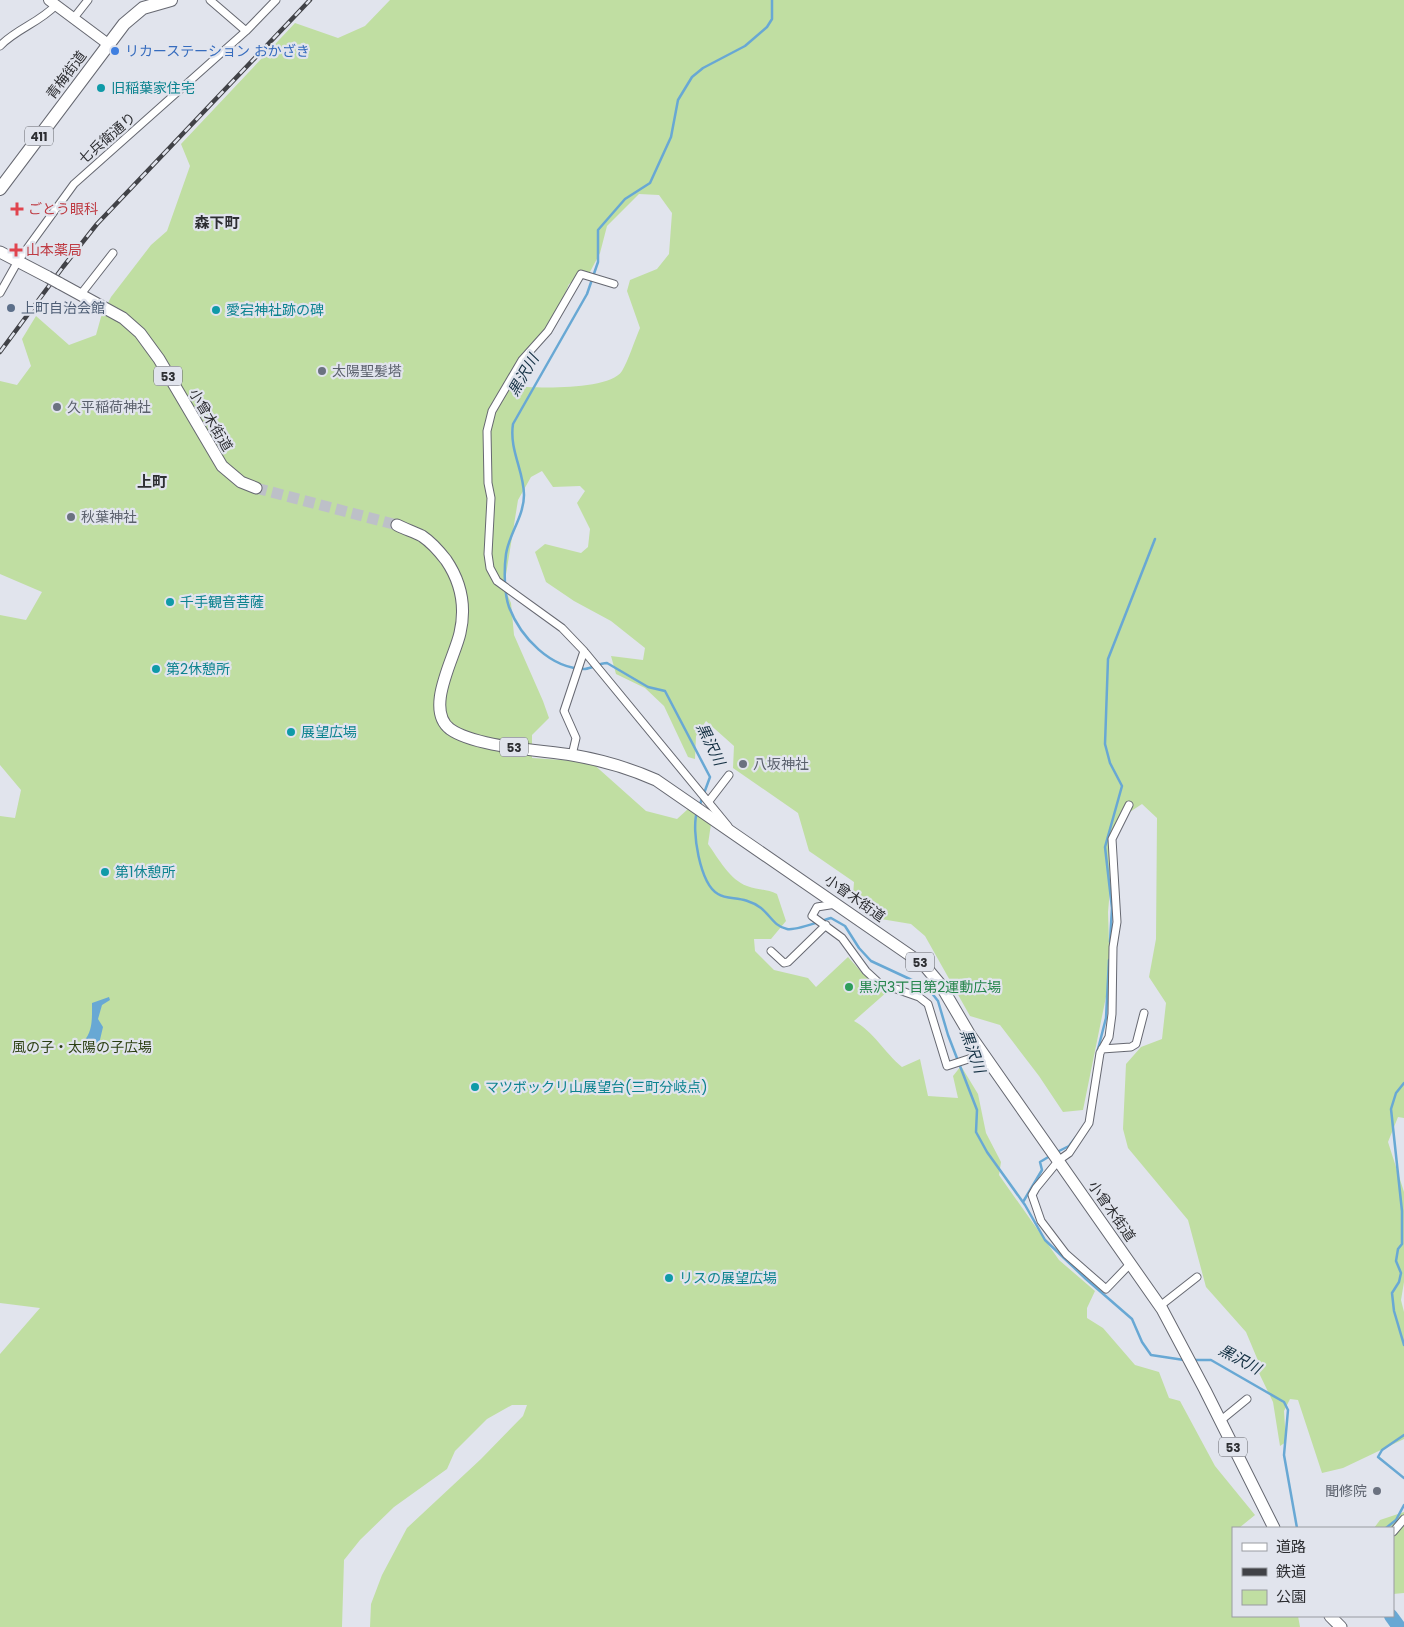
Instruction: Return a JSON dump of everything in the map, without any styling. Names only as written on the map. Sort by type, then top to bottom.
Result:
[{"type":"highway","name":"青梅街道","points":[[0,189],[108,44],[138,10],[171,0]]},
{"type":"main road","name":"53","points":[[0,252],[18,261]]},
{"type":"main road","name":"小曾木街道","points":[[18,261],[123,318],[140,333],[159,359],[222,466],[241,482],[256,488]]},
{"type":"main road","name":"小曾木街道","points":[[397,525],[422,536],[439,551],[452,569],[462,598],[460,632],[439,698],[442,719],[449,728],[476,739],[572,755],[635,770],[656,780],[702,803],[732,831],[924,965],[940,984],[956,1013],[984,1054],[1160,1306],[1190,1360],[1273,1527]]},
{"type":"street","points":[[73,19],[88,0]]},
{"type":"street","points":[[210,0],[246,31]]},
{"type":"street","name":"七兵衛通り","points":[[0,293],[18,261],[74,184],[246,31],[276,0]]},
{"type":"street","points":[[0,46],[9,36],[39,20],[52,2],[108,44]]},
{"type":"street","points":[[81,294],[113,252]]},
{"type":"street","points":[[614,284],[581,274],[548,331],[522,360],[492,411],[487,431],[488,483],[491,498],[488,554],[490,568],[497,582],[562,628],[584,651],[701,791],[702,803]]},
{"type":"street","points":[[572,755],[576,738],[564,711],[584,651]]},
{"type":"street","points":[[702,803],[729,775]]},
{"type":"street","points":[[1129,805],[1112,839],[1117,922],[1113,947],[1112,1014],[1108,1037],[1102,1049],[1089,1123],[1069,1152],[1056,1156],[1032,1195],[1041,1221],[1066,1254],[1106,1289],[1131,1263]]},
{"type":"street","points":[[838,904],[817,906],[812,912],[812,916],[842,938],[862,967],[879,983],[919,997],[928,1004],[948,1066],[984,1054]]},
{"type":"street","points":[[771,952],[784,963],[788,962],[825,925]]},
{"type":"street","points":[[1102,1049],[1131,1048],[1136,1044],[1144,1013]]},
{"type":"street","points":[[1160,1306],[1197,1278]]},
{"type":"street","points":[[1220,1421],[1247,1399]]},
{"type":"street","points":[[1394,1531],[1404,1519]]},
{"type":"green space","name":"風の子・太陽の子広場","points":[[390,0],[1404,0],[1404,1118],[1398,1117],[1388,1142],[1404,1192],[1404,1282],[1401,1300],[1404,1312],[1404,1439],[1343,1468],[1322,1473],[1298,1400],[1290,1399],[1284,1411],[1286,1442],[1280,1446],[1273,1402],[1259,1373],[1259,1363],[1246,1332],[1206,1287],[1188,1220],[1128,1148],[1123,1129],[1126,1064],[1141,1047],[1162,1039],[1166,1003],[1149,977],[1156,939],[1157,818],[1142,804],[1116,821],[1108,912],[1110,977],[1083,1110],[1063,1112],[1039,1076],[1000,1025],[970,1016],[925,936],[911,924],[881,919],[853,895],[854,882],[809,851],[798,813],[733,768],[734,746],[706,721],[696,736],[695,759],[688,757],[664,706],[645,688],[616,674],[611,656],[643,660],[645,648],[611,621],[574,601],[546,582],[535,552],[545,544],[581,553],[588,547],[590,529],[577,503],[585,491],[580,486],[553,487],[542,471],[531,477],[518,500],[504,587],[511,603],[514,635],[549,718],[532,735],[532,758],[591,762],[646,811],[677,819],[688,809],[711,824],[708,844],[730,874],[747,886],[777,894],[786,921],[771,939],[754,939],[755,951],[774,970],[808,978],[816,987],[848,957],[864,975],[888,991],[854,1021],[867,1030],[902,1067],[920,1059],[928,1096],[958,1098],[953,1076],[961,1066],[978,1094],[986,1133],[1001,1162],[999,1175],[1059,1260],[1095,1291],[1087,1308],[1087,1318],[1103,1328],[1135,1365],[1159,1372],[1169,1398],[1180,1401],[1215,1466],[1255,1515],[1240,1527],[1232,1527],[1232,1617],[1298,1617],[1300,1627],[370,1627],[371,1604],[382,1575],[407,1528],[481,1459],[523,1416],[527,1405],[512,1405],[487,1419],[455,1451],[447,1469],[394,1507],[360,1540],[344,1560],[342,1627],[0,1627],[0,1354],[40,1308],[0,1303],[0,816],[15,818],[21,790],[0,765],[0,615],[26,620],[42,592],[0,574],[0,381],[17,385],[31,366],[22,339],[36,316],[69,345],[96,335],[101,317],[111,297],[151,245],[167,231],[190,166],[181,144],[295,23],[338,38],[365,26]],"holes":[[[639,194],[659,195],[672,213],[669,254],[657,269],[630,280],[627,291],[640,328],[622,371],[602,382],[587,385],[570,387],[512,386],[519,358],[548,335],[569,284],[590,272],[600,253],[607,226]]]},
{"type":"green space","points":[[1404,1512],[1404,1593],[1394,1594],[1394,1527],[1375,1527],[1380,1520]]},
{"type":"water","points":[[109,997],[110,1000],[102,1005],[98,1019],[103,1027],[99,1044],[88,1049],[84,1041],[92,1019],[92,1003]]},
{"type":"waterway","name":"黒沢川","points":[[699,807],[710,777],[665,691],[648,687],[607,663],[585,669],[572,668],[560,664],[539,650],[529,640],[514,619],[506,595],[505,560],[522,510],[524,495],[522,477],[512,434],[513,424],[587,294],[598,262],[598,230],[625,199],[650,183],[671,137],[678,100],[692,77],[703,68],[745,46],[767,27],[772,19],[772,0]]},
{"type":"waterway","points":[[1110,942],[1112,908],[1105,847],[1122,786],[1110,763],[1105,744],[1108,659],[1155,539]]},
{"type":"waterway","name":"黒沢川","points":[[697,812],[695,831],[698,856],[706,880],[718,894],[755,904],[779,926],[787,929],[802,927],[831,918],[845,926],[859,948],[871,961],[927,987],[938,1001],[948,1035],[977,1110],[976,1132],[987,1152],[1025,1205],[1045,1240],[1132,1319],[1142,1342],[1151,1355],[1184,1360]]},
{"type":"waterway","points":[[1097,1053],[1106,1018],[1109,960]]},
{"type":"waterway","points":[[1404,1083],[1396,1093],[1391,1109],[1402,1211],[1402,1244],[1398,1249],[1396,1261],[1401,1273],[1399,1282],[1392,1293],[1394,1311],[1404,1345]]},
{"type":"waterway","points":[[1057,1152],[1069,1146],[1076,1137]]},
{"type":"waterway","points":[[1023,1202],[1042,1170],[1040,1162],[1050,1156]]},
{"type":"waterway","name":"黒沢川","points":[[1192,1360],[1211,1360],[1284,1402],[1288,1410],[1284,1455],[1297,1527]]},
{"type":"waterway","points":[[1404,1435],[1382,1450],[1378,1457],[1404,1478]]},
{"type":"waterway","points":[[1387,1527],[1396,1520],[1404,1505]]},
{"type":"waterway","name":"黒沢川","points":[[1392,1617],[1399,1627]]},
{"type":"tunnel","points":[[256,488],[397,525]]},
{"type":"railway","points":[[0,352],[97,224],[310,0]]},
{"type":"place","name":"リカーステーション おかざき","points":[[115,51]]},
{"type":"place","name":"旧稲葉家住宅","points":[[101,88]]},
{"type":"place","name":"ごとう眼科","points":[[17,209]]},
{"type":"place","name":"山本薬局","points":[[16,250]]},
{"type":"place","name":"上町自治会館","points":[[11,308]]},
{"type":"place","name":"愛宕神社跡の碑","points":[[216,310]]},
{"type":"place","name":"太陽聖髪塔","points":[[322,371]]},
{"type":"place","name":"久平稲荷神社","points":[[57,407]]},
{"type":"place","name":"秋葉神社","points":[[71,517]]},
{"type":"place","name":"千手観音菩薩","points":[[170,602]]},
{"type":"place","name":"第2休憩所","points":[[156,669]]},
{"type":"place","name":"展望広場","points":[[291,732]]},
{"type":"place","name":"八坂神社","points":[[743,764]]},
{"type":"place","name":"第1休憩所","points":[[105,872]]},
{"type":"place","name":"黒沢3丁目第2運動広場","points":[[849,987]]},
{"type":"place","name":"マツボックリ山展望台(三町分岐点)","points":[[475,1087]]},
{"type":"place","name":"リスの展望広場","points":[[669,1278]]},
{"type":"place","name":"聞修院","points":[[1377,1491]]},
{"type":"district","name":"森下町","points":[[217,222]]},
{"type":"district","name":"上町","points":[[152,481]]}]
